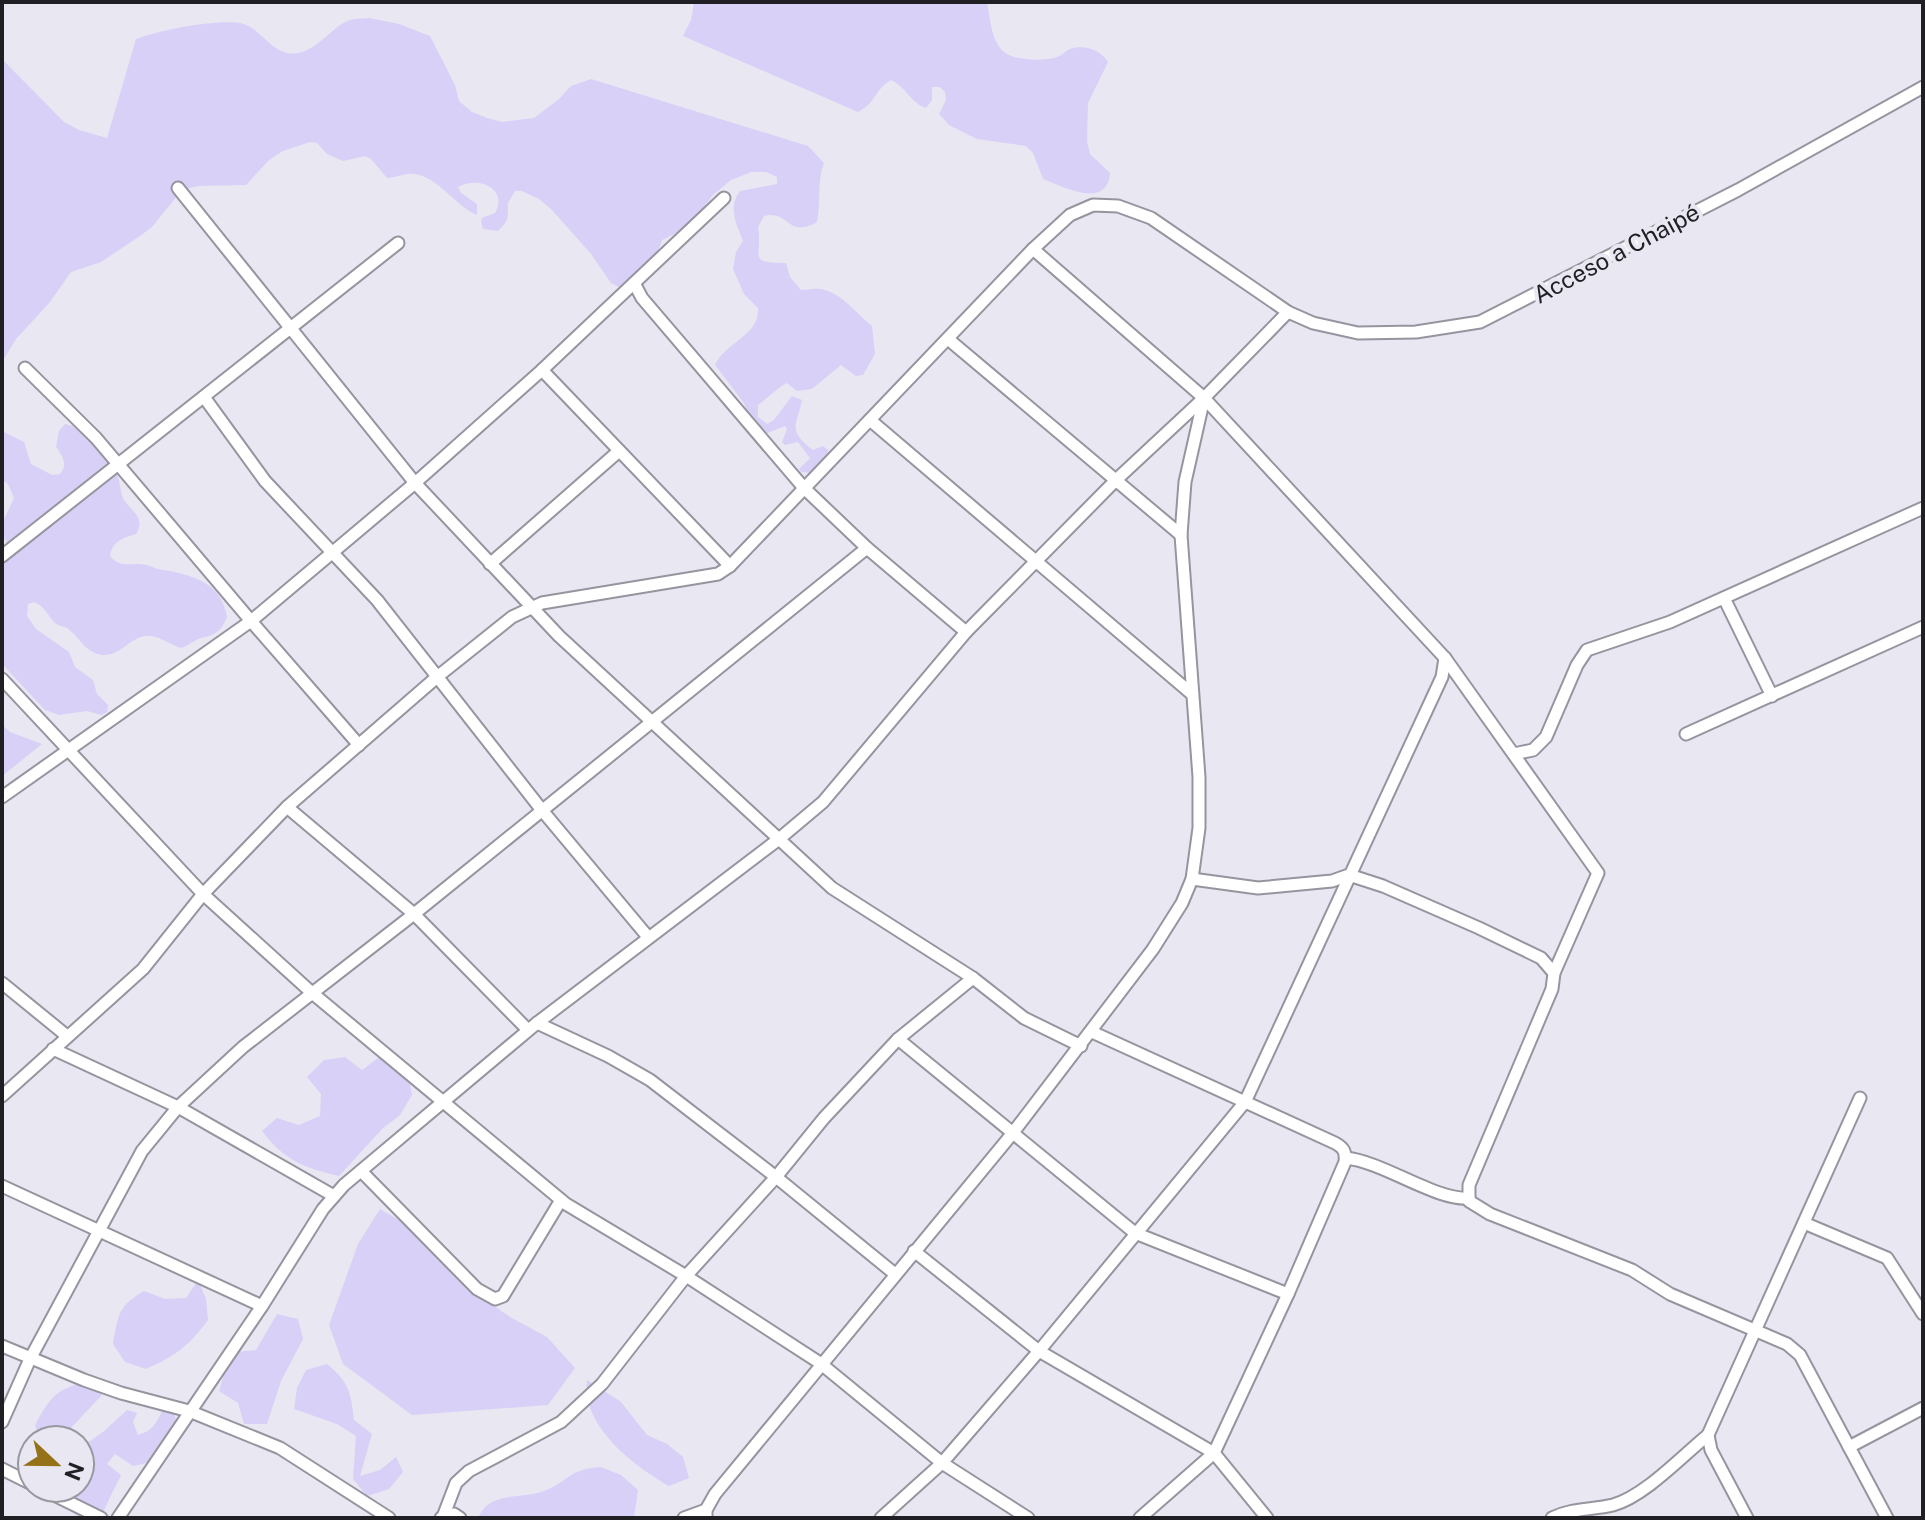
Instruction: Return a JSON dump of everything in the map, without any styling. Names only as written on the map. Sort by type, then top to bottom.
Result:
[{"type":"street","name":"Acceso a Chaipé","points":[[730,566],[1033,249],[1070,215],[1093,205],[1118,206],[1151,218],[1288,312],[1313,323],[1358,333],[1416,332],[1480,322],[1738,190],[1923,87]]},
{"type":"street","points":[[178,188],[415,483],[529,607],[832,888],[973,978],[1024,1018],[1081,1046]]},
{"type":"street","points":[[2,797],[251,621],[415,483],[542,370],[724,198]]},
{"type":"street","points":[[2,556],[398,243]]},
{"type":"street","points":[[1033,249],[1204,398],[1445,658],[1598,873],[1554,973],[1548,999],[1469,1185],[1469,1198],[1476,1207],[1490,1214],[1632,1270],[1670,1294],[1787,1344],[1800,1355],[1887,1518]]},
{"type":"street","points":[[634,283],[642,298],[804,488],[867,548],[966,632]]},
{"type":"street","points":[[118,1518],[334,1196],[532,1027],[779,839],[834,790],[966,632],[1288,312]]},
{"type":"street","points":[[948,339],[1181,535]]},
{"type":"street","points":[[25,368],[96,438],[359,745]]},
{"type":"street","points":[[2,1096],[143,969],[203,894],[287,807],[437,677],[512,617],[529,607],[718,574],[730,566],[542,370]]},
{"type":"street","points":[[204,397],[265,481],[377,600],[541,809],[648,937]]},
{"type":"street","points":[[684,1518],[706,1514],[715,1494],[1012,1134],[1092,1032],[1153,949],[1182,903],[1192,879],[1199,828],[1199,777],[1181,535],[1185,482],[1204,398]]},
{"type":"street","points":[[870,420],[1192,694]]},
{"type":"street","points":[[490,564],[619,451]]},
{"type":"street","points":[[1514,754],[1533,750],[1546,737],[1577,665],[1587,650],[1670,622],[1923,508]]},
{"type":"street","points":[[2,1422],[30,1359],[142,1151],[178,1107],[243,1047],[414,914],[867,548]]},
{"type":"street","points":[[1724,598],[1772,696]]},
{"type":"street","points":[[1686,734],[1923,627]]},
{"type":"street","points":[[881,1518],[942,1463],[1245,1102],[1442,677],[1445,658]]},
{"type":"street","points":[[2,679],[203,894],[311,992],[561,1200],[820,1363],[942,1463],[1028,1518]]},
{"type":"street","points":[[287,807],[414,914],[532,1027],[608,1056],[650,1080],[895,1274]]},
{"type":"street","points":[[1192,879],[1258,888],[1332,881],[1349,875],[1383,886],[1479,928],[1541,958],[1554,973]]},
{"type":"street","points":[[442,1517],[456,1483],[469,1471],[561,1422],[602,1384],[686,1276],[776,1177],[824,1118],[898,1039],[973,978]]},
{"type":"street","points":[[2,983],[67,1036]]},
{"type":"street","points":[[1092,1032],[1335,1143],[1343,1148],[1346,1158],[1288,1294],[1214,1453],[1140,1518]]},
{"type":"street","points":[[898,1039],[1135,1233],[1288,1294]]},
{"type":"street","points":[[53,1049],[178,1107],[334,1196]]},
{"type":"street","points":[[1552,1518],[1567,1511],[1601,1512],[1633,1496],[1708,1435],[1860,1098]]},
{"type":"street","points":[[1346,1158],[1370,1163],[1454,1198],[1469,1198]]},
{"type":"street","points":[[361,1171],[477,1289],[495,1299],[505,1293],[561,1200]]},
{"type":"street","points":[[2,1186],[262,1306]]},
{"type":"street","points":[[1804,1223],[1887,1258],[1923,1314]]},
{"type":"street","points":[[914,1251],[1039,1351],[1214,1453],[1267,1518]]},
{"type":"street","points":[[2,1346],[121,1393],[189,1411],[280,1448],[389,1518]]},
{"type":"street","points":[[1849,1447],[1923,1408]]},
{"type":"street","points":[[1708,1435],[1711,1450],[1747,1518]]},
{"type":"street","points":[[73,1504],[101,1518]]},
{"type":"street","points":[[442,1517],[454,1514],[460,1518]]},
{"type":"shaded area","points":[[694,2],[987,2],[995,39],[1001,49],[1011,56],[1042,60],[1081,47],[1097,51],[1108,62],[1088,103],[1087,141],[1090,154],[1110,173],[1107,184],[1101,191],[1093,193],[1062,187],[1043,179],[1033,153],[1026,146],[977,139],[949,125],[939,114],[946,100],[945,92],[940,87],[932,87],[932,100],[926,108],[891,80],[858,112],[683,36],[691,20]]},
{"type":"shaded area","points":[[369,18],[399,24],[430,36],[455,85],[459,101],[472,112],[487,118],[502,122],[534,118],[571,86],[591,79],[808,146],[824,163],[817,222],[800,227],[779,216],[764,216],[758,227],[759,256],[765,262],[786,263],[790,277],[801,290],[828,291],[848,304],[872,326],[875,354],[863,375],[856,376],[841,365],[812,389],[797,391],[787,383],[758,405],[758,417],[767,424],[774,420],[792,396],[802,400],[796,432],[813,450],[823,446],[829,451],[812,473],[799,469],[810,458],[798,442],[785,445],[782,442],[787,429],[785,426],[765,434],[751,422],[744,403],[715,365],[726,350],[748,332],[757,318],[758,308],[744,294],[733,269],[736,252],[743,241],[734,204],[740,191],[777,184],[777,177],[766,172],[751,172],[731,180],[713,195],[689,227],[662,240],[650,275],[627,291],[611,283],[591,254],[552,210],[522,191],[515,191],[508,203],[507,220],[498,231],[483,229],[482,218],[495,213],[498,204],[495,191],[489,186],[474,183],[458,187],[461,193],[477,204],[477,215],[422,176],[410,174],[387,178],[365,156],[343,161],[327,154],[317,143],[310,142],[283,151],[269,160],[246,185],[198,186],[182,190],[152,227],[140,236],[101,262],[71,272],[50,302],[16,339],[2,362],[2,59],[64,122],[107,138],[136,39],[188,26],[230,22],[248,26],[281,51],[298,53],[312,47],[343,23]]},
{"type":"shaded area","points":[[65,424],[89,431],[117,475],[124,500],[139,519],[136,534],[116,544],[110,556],[120,563],[144,564],[202,581],[218,595],[227,617],[217,632],[181,648],[156,637],[144,636],[118,651],[103,655],[87,648],[71,631],[55,623],[38,604],[28,604],[27,616],[36,629],[69,652],[75,667],[93,680],[97,694],[108,705],[107,712],[101,715],[87,711],[59,715],[45,710],[2,664],[2,556],[9,547],[2,534],[2,524],[14,498],[8,484],[2,480],[2,431],[24,442],[31,464],[52,475],[60,474],[64,467],[56,447],[59,431]]},
{"type":"shaded area","points":[[2,725],[10,732],[42,744],[2,776]]},
{"type":"shaded area","points":[[398,1054],[408,1074],[412,1095],[400,1115],[382,1129],[339,1176],[315,1170],[287,1156],[262,1131],[277,1118],[299,1125],[320,1116],[321,1094],[307,1077],[324,1060],[345,1057],[362,1070],[378,1058]]},
{"type":"shaded area","points":[[380,1209],[418,1231],[476,1293],[510,1317],[547,1337],[575,1368],[548,1405],[412,1415],[343,1364],[329,1325],[358,1244]]},
{"type":"shaded area","points":[[198,1280],[206,1299],[208,1320],[188,1344],[146,1369],[125,1362],[113,1344],[118,1318],[124,1307],[144,1291],[165,1299],[186,1298]]},
{"type":"shaded area","points":[[277,1314],[298,1319],[303,1339],[281,1381],[267,1424],[244,1424],[238,1403],[219,1391],[225,1371],[235,1352],[256,1350]]},
{"type":"shaded area","points":[[327,1364],[348,1389],[354,1420],[372,1434],[360,1476],[380,1470],[396,1457],[403,1472],[389,1489],[367,1496],[353,1479],[356,1436],[337,1424],[294,1409],[297,1388],[306,1370]]},
{"type":"shaded area","points":[[587,1380],[621,1402],[647,1435],[667,1444],[683,1457],[689,1478],[669,1486],[626,1456],[592,1413],[587,1397]]},
{"type":"shaded area","points":[[86,1382],[102,1395],[75,1424],[36,1424],[50,1401],[67,1388]]},
{"type":"shaded area","points":[[127,1410],[137,1413],[133,1422],[138,1435],[153,1426],[162,1411],[174,1413],[177,1425],[154,1461],[133,1466],[115,1454],[107,1464],[121,1475],[102,1514],[80,1518],[63,1504],[96,1504],[96,1437]]},
{"type":"shaded area","points":[[601,1467],[621,1475],[638,1490],[634,1518],[478,1518],[490,1503],[507,1497],[535,1494],[575,1473]]}]
